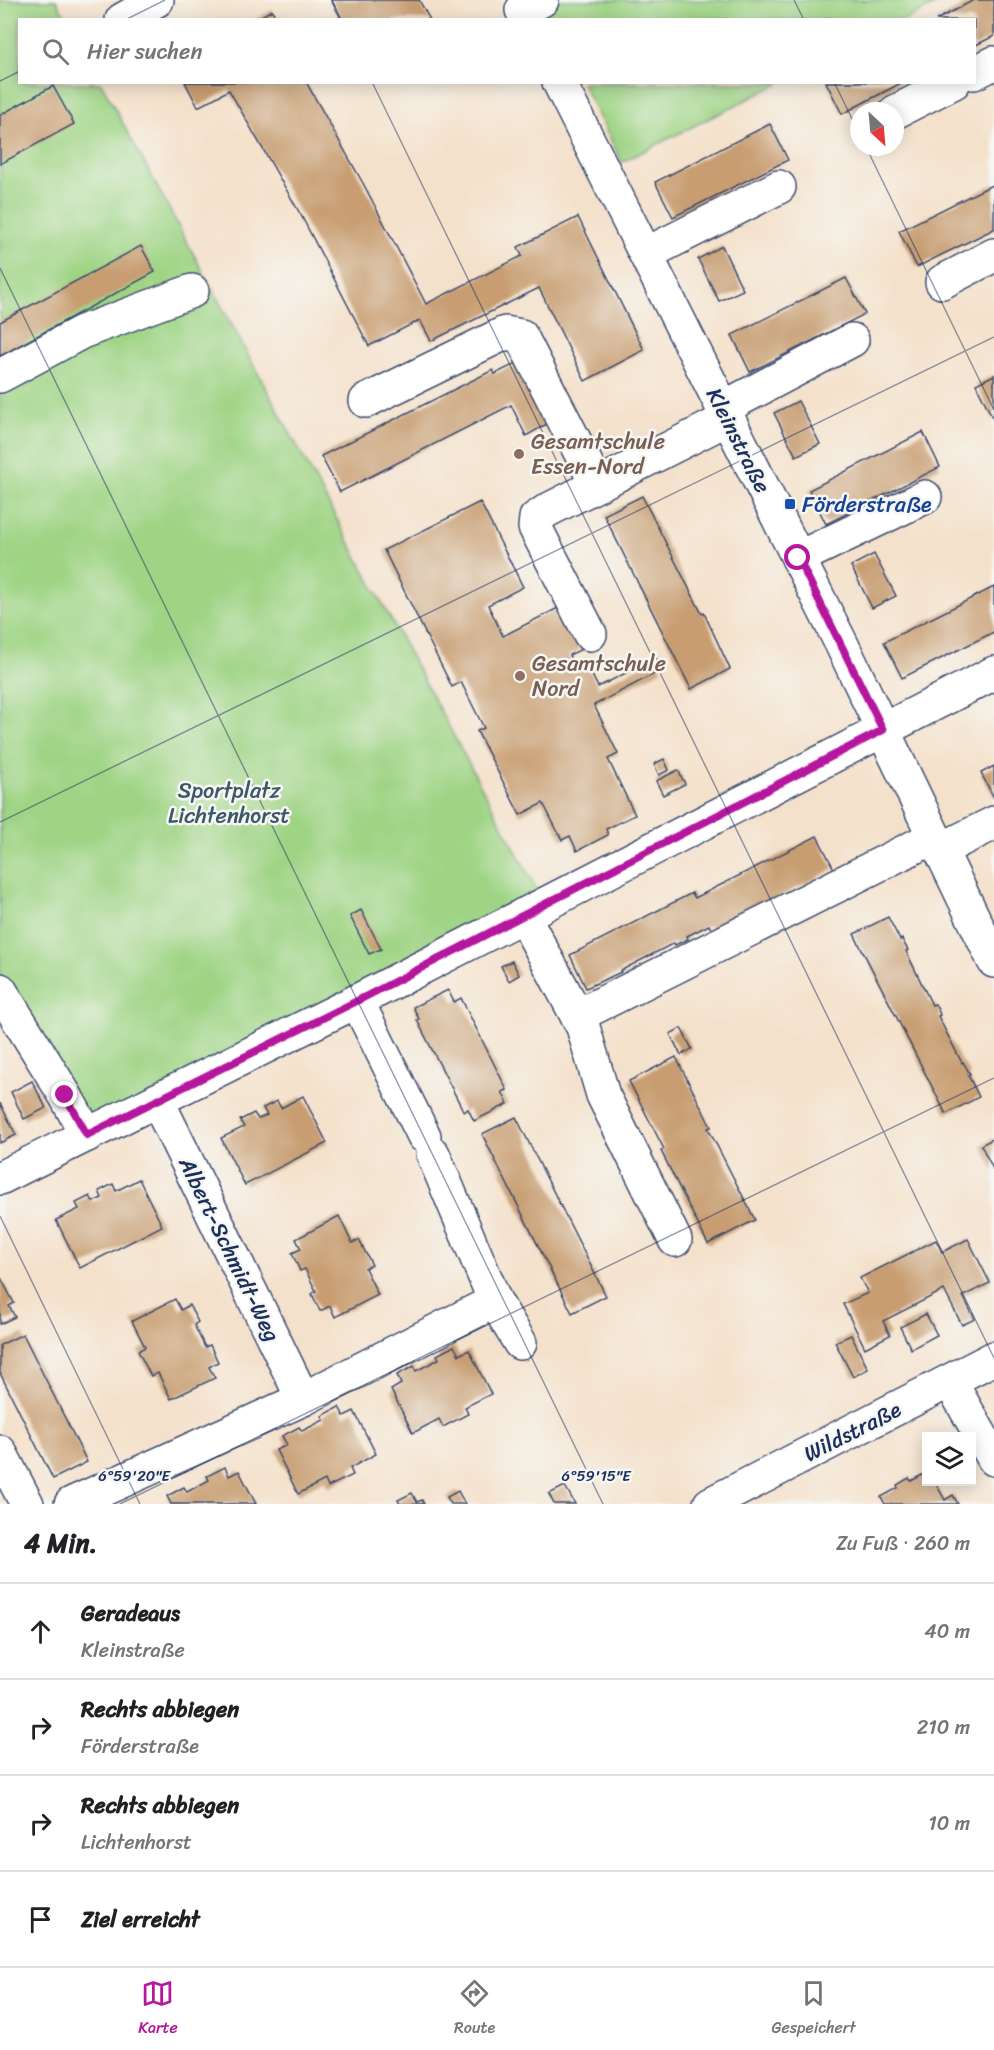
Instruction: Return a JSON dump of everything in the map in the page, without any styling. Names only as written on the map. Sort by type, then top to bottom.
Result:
[{"type":"street","points":[[126,18],[158,0]]},
{"type":"street","points":[[976,72],[994,63]]},
{"type":"street","name":"Kleinstraße","points":[[559,84],[798,558],[994,961]]},
{"type":"street","points":[[904,107],[950,84]]},
{"type":"street","points":[[646,254],[779,187]]},
{"type":"street","points":[[942,282],[994,255]]},
{"type":"street","points":[[0,376],[82,332],[192,291]]},
{"type":"street","points":[[366,401],[505,333],[521,336],[597,485]]},
{"type":"street","points":[[590,634],[535,526],[536,518],[852,340]]},
{"type":"street","points":[[798,558],[925,496]]},
{"type":"street","points":[[0,1178],[357,1001],[994,673]]},
{"type":"street","points":[[577,1016],[937,843],[994,823]]},
{"type":"street","points":[[524,915],[583,1027],[603,1095],[675,1240]]},
{"type":"street","points":[[3,1000],[65,1095],[87,1135]]},
{"type":"street","points":[[357,1001],[428,1145],[495,1301],[520,1343]]},
{"type":"street","name":"Albert-Schmidt-Weg","points":[[157,1100],[303,1399]]},
{"type":"street","points":[[71,1504],[303,1399],[495,1301]]},
{"type":"street","name":"Wildstraße","points":[[710,1504],[994,1358]]},
{"type":"street","points":[[950,1381],[994,1459]]},
{"type":"street","points":[[0,1452],[27,1504]]},
{"type":"green space","name":"Sportplatz Lichtenhorst","points":[[0,0],[56,0],[66,18],[18,18],[18,84],[102,84],[542,899],[89,1125],[0,978]]},
{"type":"green space","points":[[558,0],[944,0],[909,18],[550,18],[545,7]]},
{"type":"green space","points":[[583,84],[778,84],[622,162]]},
{"type":"building","points":[[331,0],[419,0],[429,18],[341,18]]},
{"type":"building","points":[[974,0],[994,0],[994,36],[976,45],[976,18],[940,18]]},
{"type":"building","points":[[272,10],[276,18],[258,18]]},
{"type":"building","points":[[186,84],[307,84],[364,185],[426,304],[522,256],[518,247],[578,217],[644,350],[585,381],[539,288],[431,341],[420,320],[369,346],[302,217],[229,90],[198,107]]},
{"type":"building","points":[[827,84],[899,84],[865,102],[850,102],[850,110],[842,114]]},
{"type":"building","points":[[53,86],[74,124],[0,164],[0,115]]},
{"type":"building","points":[[770,124],[788,160],[673,217],[655,182]]},
{"type":"building","points":[[994,184],[994,229],[917,267],[899,231]]},
{"type":"building","points":[[141,246],[155,272],[0,356],[0,322]]},
{"type":"building","points":[[722,246],[743,290],[719,301],[698,259]]},
{"type":"building","points":[[846,278],[865,314],[750,372],[732,335]]},
{"type":"building","points":[[517,363],[547,424],[526,436],[511,405],[340,492],[321,456],[493,370],[495,374]]},
{"type":"building","points":[[994,375],[994,421],[976,384]]},
{"type":"building","points":[[798,401],[820,444],[796,456],[774,413]]},
{"type":"building","points":[[923,432],[940,467],[826,524],[809,490]]},
{"type":"building","points":[[642,496],[702,614],[704,613],[730,669],[691,689],[604,515]]},
{"type":"building","name":"Gesamtschule Nord","points":[[480,502],[523,587],[488,605],[503,636],[558,608],[580,650],[569,655],[573,664],[584,659],[598,687],[656,658],[662,670],[594,705],[618,754],[608,759],[635,815],[606,829],[608,835],[577,851],[570,836],[562,840],[543,803],[520,815],[477,731],[484,728],[461,682],[452,687],[384,550]]},
{"type":"building","points":[[874,554],[896,596],[872,608],[851,566]]},
{"type":"building","points":[[994,587],[994,632],[902,678],[884,642]]},
{"type":"building","points":[[664,759],[669,770],[659,775],[654,764]]},
{"type":"building","points":[[994,766],[994,798],[981,773]]},
{"type":"building","points":[[678,770],[685,784],[663,795],[656,781]]},
{"type":"building","points":[[817,836],[834,869],[712,931],[709,925],[687,936],[688,939],[675,945],[674,943],[586,988],[570,955],[692,893],[695,898]]},
{"type":"building","points":[[361,910],[381,949],[369,954],[350,916]]},
{"type":"building","points":[[888,917],[908,950],[906,951],[932,1005],[935,1004],[938,1009],[940,1015],[938,1016],[970,1074],[968,1075],[979,1097],[946,1114],[854,934]]},
{"type":"building","points":[[512,961],[519,975],[509,981],[501,966]]},
{"type":"building","points":[[448,990],[454,1002],[461,998],[507,1090],[502,1092],[508,1104],[474,1121],[468,1109],[464,1112],[417,1020],[419,1019],[413,1007]]},
{"type":"building","points":[[681,1028],[692,1049],[681,1055],[670,1034]]},
{"type":"building","points":[[676,1057],[711,1127],[708,1128],[755,1220],[708,1244],[661,1151],[664,1149],[629,1081]]},
{"type":"building","points":[[32,1081],[46,1108],[24,1119],[11,1092]]},
{"type":"building","points":[[303,1096],[327,1143],[245,1185],[221,1138],[244,1127],[240,1120],[254,1113],[258,1119],[267,1115],[263,1108],[277,1101],[281,1108]]},
{"type":"building","points":[[0,1103],[16,1135],[0,1143]]},
{"type":"building","points":[[516,1117],[606,1296],[572,1313],[482,1134]]},
{"type":"building","points":[[994,1138],[994,1171],[981,1145]]},
{"type":"building","points":[[139,1179],[162,1226],[80,1268],[56,1220],[79,1209],[76,1203],[90,1196],[93,1202],[102,1198],[99,1191],[113,1184],[116,1191]]},
{"type":"building","points":[[339,1216],[352,1243],[359,1240],[372,1265],[365,1268],[378,1295],[335,1317],[330,1306],[320,1311],[312,1294],[316,1291],[305,1269],[300,1271],[292,1253],[301,1249],[296,1239]]},
{"type":"building","points":[[968,1239],[990,1283],[963,1296],[975,1319],[962,1325],[944,1290],[883,1321],[890,1335],[865,1348],[843,1304],[868,1293],[860,1278],[936,1240],[942,1252]]},
{"type":"building","points":[[0,1276],[14,1303],[9,1306],[15,1317],[0,1324]]},
{"type":"building","points":[[175,1299],[181,1310],[189,1305],[198,1322],[194,1325],[205,1347],[210,1345],[218,1362],[209,1367],[215,1378],[171,1399],[158,1373],[151,1376],[138,1351],[145,1347],[132,1321]]},
{"type":"building","points":[[926,1314],[937,1335],[911,1349],[900,1327]]},
{"type":"building","points":[[23,1334],[87,1462],[53,1479],[0,1373],[0,1345]]},
{"type":"building","points":[[851,1335],[868,1369],[853,1377],[835,1342]]},
{"type":"building","points":[[454,1346],[459,1355],[469,1350],[491,1394],[465,1407],[468,1414],[443,1427],[439,1419],[413,1433],[391,1390],[401,1384],[397,1375],[414,1366],[416,1371],[439,1359],[437,1355]]},
{"type":"building","points":[[339,1407],[344,1416],[354,1411],[376,1454],[350,1468],[353,1475],[328,1487],[325,1480],[298,1494],[276,1450],[287,1445],[282,1436],[299,1427],[302,1431],[324,1420],[322,1416]]},
{"type":"building","points":[[225,1467],[229,1476],[239,1471],[256,1504],[171,1504],[167,1496],[184,1487],[187,1492],[209,1480],[207,1476]]},
{"type":"building","points":[[922,1475],[922,1486],[937,1486],[945,1500],[953,1495],[958,1504],[885,1504],[881,1497],[898,1488],[897,1485],[909,1478],[911,1481]]},
{"type":"building","points":[[565,1486],[575,1504],[554,1504],[549,1494]]},
{"type":"building","points":[[458,1491],[465,1504],[451,1504],[447,1497]]},
{"type":"building","points":[[412,1493],[417,1502],[422,1500],[424,1504],[400,1504],[398,1500]]},
{"type":"place","name":"Gesamtschule Essen-Nord","points":[[519,454]]},
{"type":"place","name":"Förderstraße","points":[[790,504]]},
{"type":"place","name":"Gesamtschule Nord","points":[[520,676]]},
{"type":"route","points":[[65,1095],[87,1135],[357,1001],[883,730],[798,558]]}]
